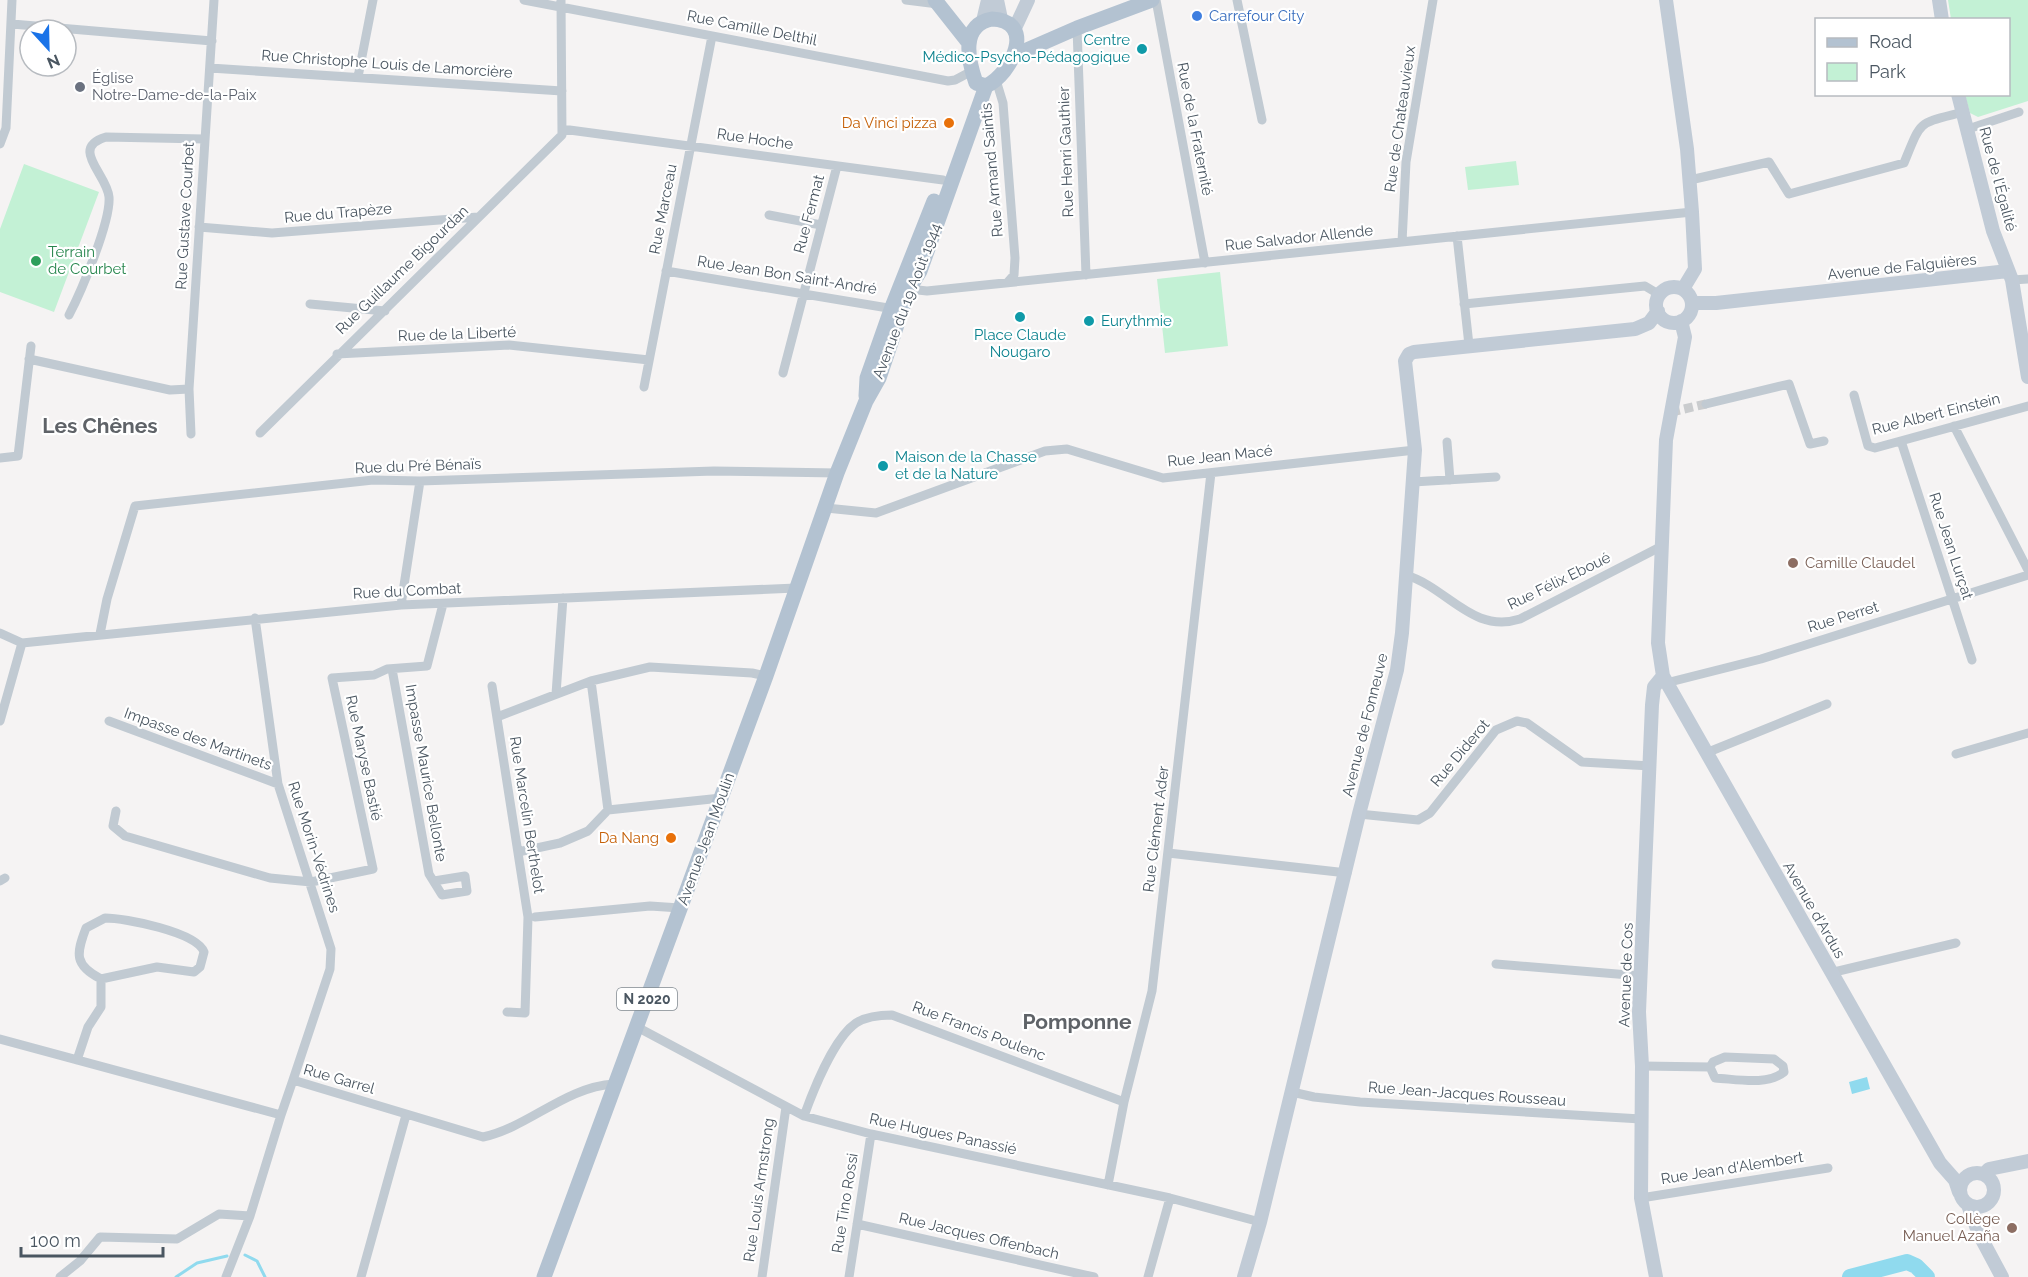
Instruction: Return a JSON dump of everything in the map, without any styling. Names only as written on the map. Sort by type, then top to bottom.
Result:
[{"type":"main road","points":[[937,2],[969,43],[983,80],[1013,56],[1077,28],[1154,0]]},
{"type":"main road","points":[[969,43],[973,29],[983,21],[1001,19],[1015,32],[1062,34]]},
{"type":"main road","points":[[1013,56],[1015,32]]},
{"type":"main road","name":"Avenue du 19 Août 1944","points":[[866,400],[867,378],[880,358],[943,180],[983,80]]},
{"type":"main road","name":"Avenue du 19 Août 1944","points":[[897,311],[920,271],[983,80]]},
{"type":"main road","name":"Avenue Jean Moulin","points":[[544,1277],[614,1083],[637,1028],[722,798],[837,473],[866,400]]},
{"type":"street","points":[[0,144],[6,128],[12,0]]},
{"type":"street","name":"Rue Gustave Courbet","points":[[191,434],[189,389],[214,0]]},
{"type":"street","points":[[358,77],[373,0]]},
{"type":"street","name":"Rue Camille Delthil","points":[[524,0],[561,4],[712,36],[948,81],[983,80]]},
{"type":"street","points":[[906,0],[937,2]]},
{"type":"street","points":[[983,21],[988,0]]},
{"type":"street","points":[[998,0],[1001,19]]},
{"type":"street","points":[[1015,32],[1028,0]]},
{"type":"street","name":"Rue de la Fraternité","points":[[1154,0],[1205,263]]},
{"type":"street","points":[[1237,0],[1262,120]]},
{"type":"street","name":"Rue de Chateauvieux","points":[[1402,242],[1406,162],[1433,0]]},
{"type":"street","points":[[1666,0],[1690,180],[1692,212],[1695,269],[1683,289]]},
{"type":"street","points":[[1939,0],[1942,18]]},
{"type":"street","points":[[561,4],[562,129]]},
{"type":"street","points":[[12,24],[212,42]]},
{"type":"street","name":"Rue Henri Gauthier","points":[[1077,28],[1086,275]]},
{"type":"street","name":"Rue Marceau","points":[[644,387],[712,36]]},
{"type":"street","name":"Rue Christophe Louis de Lamorcière","points":[[210,68],[562,91]]},
{"type":"street","name":"Rue Armand Saintis","points":[[983,80],[1003,103],[1016,258],[1018,266],[1030,281]]},
{"type":"street","name":"Rue de l'Égalité","points":[[1959,96],[1993,231],[2010,276]]},
{"type":"street","points":[[1690,180],[1769,162],[1789,194],[1904,163],[1918,129],[1926,121],[1963,112]]},
{"type":"street","points":[[1968,129],[2019,112]]},
{"type":"street","name":"Rue Hoche","points":[[562,129],[943,180]]},
{"type":"street","name":"Rue Guillaume Bigourdan","points":[[260,433],[337,354],[386,311],[562,135],[562,129]]},
{"type":"street","points":[[69,315],[108,214],[109,197],[105,182],[91,162],[89,149],[95,140],[106,137],[204,139]]},
{"type":"street","name":"Rue Fermat","points":[[783,374],[837,166]]},
{"type":"street","name":"Rue Salvador Allende","points":[[909,289],[927,291],[1030,281],[1692,212]]},
{"type":"street","points":[[769,215],[821,225]]},
{"type":"street","name":"Rue du Trapèze","points":[[200,227],[272,233],[478,217]]},
{"type":"street","points":[[1457,236],[1469,345]]},
{"type":"street","name":"Rue Armand Saintis","points":[[1007,283],[1014,275],[1016,258]]},
{"type":"street","name":"Rue Jean Bon Saint-André","points":[[666,271],[804,293],[897,311]]},
{"type":"street","points":[[2028,279],[2010,276],[2027,360],[2028,377]]},
{"type":"street","name":"Avenue de Falguières","points":[[1692,303],[1716,303],[2010,276]]},
{"type":"street","points":[[1464,304],[1645,286],[1660,295]]},
{"type":"street","points":[[1668,288],[1683,289],[1689,295],[1692,303],[1689,314],[1681,321],[1670,322],[1658,311],[1660,295],[1668,288]]},
{"type":"street","points":[[310,304],[386,311]]},
{"type":"street","name":"Avenue de Fonneuve","points":[[1244,1277],[1260,1222],[1347,873],[1359,814],[1397,670],[1415,450],[1405,361],[1409,354],[1414,352],[1635,328],[1649,323],[1658,311]]},
{"type":"street","points":[[1664,680],[1658,643],[1666,440],[1686,337],[1681,321]]},
{"type":"street","name":"Rue de la Liberté","points":[[337,354],[509,345],[649,360]]},
{"type":"street","points":[[0,458],[18,456],[31,346]]},
{"type":"street","points":[[29,359],[170,390],[189,389]]},
{"type":"street","points":[[1706,404],[1789,384],[1810,444],[1824,441]]},
{"type":"street","name":"Rue Albert Einstein","points":[[1854,395],[1868,446],[1875,448],[2028,406]]},
{"type":"street","points":[[1954,426],[2028,570]]},
{"type":"street","name":"Rue Jean Lurçat","points":[[1901,441],[1972,660]]},
{"type":"street","points":[[1447,442],[1450,480]]},
{"type":"street","name":"Rue Jean Macé","points":[[826,508],[876,513],[1035,455],[1056,450],[1067,449],[1163,478],[1415,450]]},
{"type":"street","name":"Rue du Pré Bénaïs","points":[[100,634],[107,600],[135,506],[373,480],[420,481],[714,471],[837,473]]},
{"type":"street","name":"Rue Clément Ader","points":[[1108,1185],[1124,1102],[1152,991],[1211,473]]},
{"type":"street","points":[[1413,482],[1496,477]]},
{"type":"street","points":[[401,605],[420,481]]},
{"type":"street","name":"Rue Félix Eboué","points":[[1406,575],[1487,622],[1506,623],[1520,619],[1662,546]]},
{"type":"street","name":"Rue Perret","points":[[1664,680],[1761,659],[2028,575]]},
{"type":"street","name":"Rue du Combat","points":[[22,643],[401,605],[796,588]]},
{"type":"street","points":[[556,694],[563,598]]},
{"type":"street","name":"Rue Maryse Bastié","points":[[311,882],[373,869],[332,678],[374,675],[392,669],[428,666],[442,604]]},
{"type":"street","name":"Rue Morin-Védrines","points":[[255,618],[278,784],[331,949],[330,969],[293,1080]]},
{"type":"street","points":[[0,633],[22,643],[0,722]]},
{"type":"street","points":[[497,717],[591,681],[650,668],[752,673],[766,676]]},
{"type":"street","name":"Impasse Maurice Bellonte","points":[[392,669],[429,874],[434,881]]},
{"type":"street","name":"Avenue d'Ardus","points":[[1664,680],[1830,973],[1939,1158],[1955,1180],[1959,1192]]},
{"type":"street","name":"Avenue de Cos","points":[[1656,1277],[1641,1198],[1642,1066],[1639,1012],[1654,687],[1664,680]]},
{"type":"street","points":[[591,681],[608,810]]},
{"type":"street","name":"Rue Marcelin Berthelot","points":[[492,686],[518,852],[531,917],[525,1013],[507,1012]]},
{"type":"street","points":[[1706,753],[1827,704]]},
{"type":"street","name":"Impasse des Martinets","points":[[109,721],[278,784]]},
{"type":"street","name":"Rue Diderot","points":[[1359,814],[1418,820],[1430,813],[1496,730],[1517,721],[1527,723],[1582,762],[1651,766]]},
{"type":"street","points":[[1956,754],[2028,733]]},
{"type":"street","points":[[518,852],[560,843],[588,831],[608,810],[722,798]]},
{"type":"street","points":[[116,811],[113,826],[125,836],[270,878],[311,882]]},
{"type":"street","points":[[1168,853],[1347,873]]},
{"type":"street","points":[[531,917],[650,906],[680,908]]},
{"type":"street","points":[[105,918],[165,930],[198,942],[204,952],[200,968],[194,972],[157,967],[101,980],[82,967],[78,958],[86,928],[105,918]]},
{"type":"street","points":[[1830,973],[1956,943]]},
{"type":"street","points":[[1496,964],[1641,976]]},
{"type":"street","points":[[77,1060],[88,1027],[100,1007],[101,980]]},
{"type":"street","name":"Rue Francis Poulenc","points":[[804,1116],[840,1042],[850,1029],[856,1023],[874,1016],[892,1015],[1124,1102]]},
{"type":"street","name":"Rue Hugues Panassié","points":[[637,1028],[804,1116],[871,1134],[1170,1198],[1260,1222]]},
{"type":"street","points":[[0,1039],[280,1115]]},
{"type":"street","points":[[1725,1057],[1774,1059],[1784,1066],[1784,1072],[1778,1077],[1757,1080],[1715,1078],[1710,1067],[1713,1062],[1725,1057]]},
{"type":"street","points":[[1642,1066],[1710,1067]]},
{"type":"street","name":"Rue Garrel","points":[[226,1277],[249,1216],[293,1080],[483,1137],[574,1094],[599,1084],[614,1083]]},
{"type":"street","name":"Rue Jean-Jacques Rousseau","points":[[1292,1092],[1314,1098],[1360,1102],[1641,1119]]},
{"type":"street","name":"Rue Louis Armstrong","points":[[762,1277],[786,1107]]},
{"type":"street","points":[[361,1277],[406,1115]]},
{"type":"street","name":"Rue Tino Rossi","points":[[849,1277],[871,1134]]},
{"type":"street","points":[[1939,1158],[1953,1167],[1979,1173],[1991,1179],[1992,1195]]},
{"type":"street","points":[[2002,1277],[1968,1205],[1959,1192],[1965,1177],[1989,1169],[2028,1162]]},
{"type":"street","points":[[1983,1240],[1983,1226],[1992,1195],[2004,1173],[2028,1162]]},
{"type":"street","name":"Rue Jean d'Alembert","points":[[1641,1198],[1828,1168]]},
{"type":"street","points":[[1968,1205],[1979,1207],[1992,1195]]},
{"type":"street","points":[[1149,1277],[1170,1198]]},
{"type":"street","points":[[60,1277],[80,1262],[100,1237],[177,1239],[219,1214],[249,1216]]},
{"type":"street","name":"Rue Jacques Offenbach","points":[[857,1224],[1065,1274],[1094,1277]]},
{"type":"green space","points":[[1948,0],[2028,0],[2028,101],[1978,117],[1970,113],[1965,96],[2010,96],[2010,18],[1951,18]]},
{"type":"green space","points":[[1516,161],[1519,185],[1468,190],[1465,167]]},
{"type":"green space","name":"Terrain de Courbet","points":[[24,164],[99,192],[54,312],[0,292],[0,229]]},
{"type":"green space","points":[[1220,272],[1228,346],[1165,353],[1157,279]]},
{"type":"water","points":[[1867,1077],[1870,1089],[1852,1094],[1849,1082]]},
{"type":"waterway","points":[[245,1255],[257,1261],[265,1277]]},
{"type":"waterway","points":[[176,1277],[197,1263],[227,1256]]},
{"type":"waterway","points":[[1850,1277],[1907,1262],[1916,1266],[1927,1277]]},
{"type":"tunnel","points":[[1671,412],[1706,404]]},
{"type":"place","name":"Carrefour City","points":[[1197,16]]},
{"type":"place","name":"Centre Médico-Psycho-Pédagogique","points":[[1142,49]]},
{"type":"place","name":"Église Notre-Dame-de-la-Paix","points":[[80,87]]},
{"type":"place","name":"Da Vinci pizza","points":[[949,123]]},
{"type":"place","name":"Terrain de Courbet","points":[[36,261]]},
{"type":"place","name":"Place Claude Nougaro","points":[[1020,317]]},
{"type":"place","name":"Eurythmie","points":[[1089,321]]},
{"type":"place","name":"Maison de la Chasse et de la Nature","points":[[883,466]]},
{"type":"place","name":"Camille Claudel","points":[[1793,563]]},
{"type":"place","name":"Da Nang","points":[[671,838]]},
{"type":"place","name":"Collège Manuel Azaña","points":[[2012,1228]]},
{"type":"district","name":"Les Chênes","points":[[100,425]]},
{"type":"district","name":"Pomponne","points":[[1077,1021]]}]
